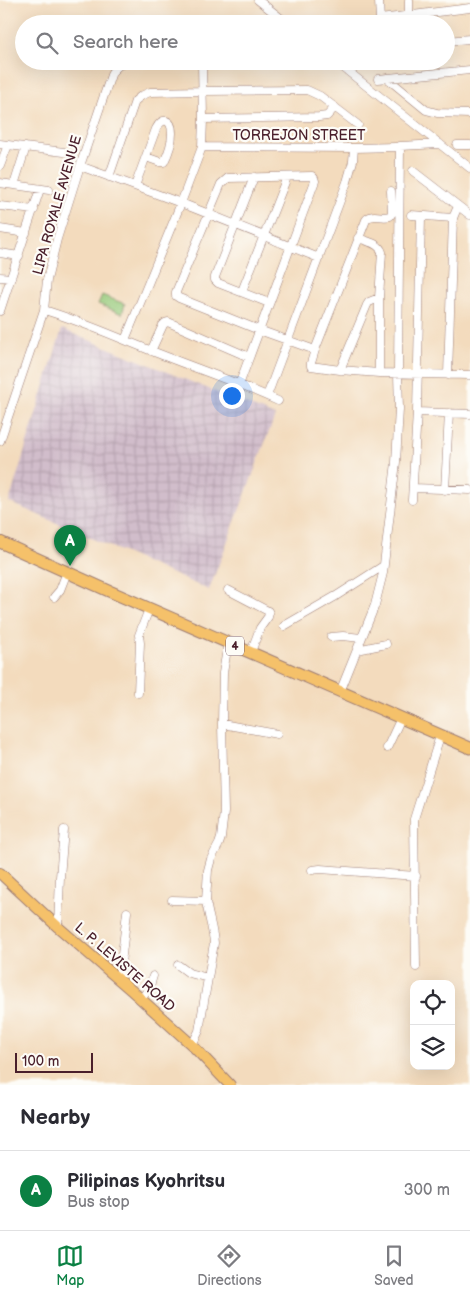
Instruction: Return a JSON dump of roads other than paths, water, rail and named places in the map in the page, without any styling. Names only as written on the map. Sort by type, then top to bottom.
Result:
[{"type":"highway","name":"4","points":[[0,542],[149,609],[470,748]]},
{"type":"main road","name":"L. P. LEVISTE ROAD","points":[[0,873],[58,927],[192,1045],[230,1085]]},
{"type":"street","points":[[258,0],[277,15]]},
{"type":"street","points":[[379,0],[380,15]]},
{"type":"street","points":[[409,0],[409,15]]},
{"type":"street","points":[[417,15],[470,8]]},
{"type":"street","points":[[455,40],[470,39]]},
{"type":"street","name":"LIPA ROYALE AVENUE","points":[[0,441],[44,310],[51,262],[80,166],[114,70]]},
{"type":"street","points":[[126,340],[202,147],[202,70]]},
{"type":"street","points":[[346,70],[470,168]]},
{"type":"street","points":[[470,70],[382,78],[426,110],[470,114]]},
{"type":"street","points":[[108,176],[135,101],[150,92],[307,90],[320,96],[358,125]]},
{"type":"street","points":[[203,119],[319,117],[327,116],[335,107]]},
{"type":"street","points":[[135,186],[158,125],[161,122],[171,123],[172,139],[164,162],[146,157]]},
{"type":"street","name":"TORREJON STREET","points":[[202,147],[354,148],[440,144]]},
{"type":"street","points":[[0,166],[4,145],[64,152]]},
{"type":"street","points":[[457,146],[470,145]]},
{"type":"street","points":[[340,692],[375,605],[383,566],[397,446],[399,409],[398,146]]},
{"type":"street","points":[[14,185],[26,147]]},
{"type":"street","points":[[267,396],[348,182],[354,148]]},
{"type":"street","points":[[80,166],[181,203],[319,258]]},
{"type":"street","points":[[413,171],[470,215]]},
{"type":"street","points":[[240,385],[249,357],[259,330],[269,302],[315,181],[312,176],[228,178],[221,184],[176,296],[259,330],[315,350]]},
{"type":"street","points":[[254,177],[215,280],[269,302]]},
{"type":"street","points":[[242,292],[287,177]]},
{"type":"street","points":[[0,184],[45,189],[34,210],[0,311]]},
{"type":"street","points":[[390,191],[392,213],[387,218],[368,217],[358,238],[315,350],[311,366],[379,373],[470,376]]},
{"type":"street","points":[[0,206],[34,210]]},
{"type":"street","points":[[448,375],[453,218],[458,206]]},
{"type":"street","points":[[411,215],[453,218]]},
{"type":"street","points":[[412,500],[417,412],[421,216]]},
{"type":"street","points":[[0,229],[26,233]]},
{"type":"street","points":[[358,238],[378,245],[381,248],[379,373]]},
{"type":"street","points":[[0,253],[19,256]]},
{"type":"street","points":[[0,277],[11,278]]},
{"type":"street","points":[[340,370],[367,305],[369,302],[379,298]]},
{"type":"street","points":[[44,310],[88,324],[278,401]]},
{"type":"street","points":[[151,351],[163,325],[168,322],[249,357]]},
{"type":"street","points":[[417,412],[470,414]]},
{"type":"street","points":[[445,490],[449,413]]},
{"type":"street","points":[[413,488],[470,490]]},
{"type":"street","points":[[284,626],[383,566]]},
{"type":"street","points":[[54,597],[60,590],[67,572]]},
{"type":"street","points":[[228,590],[269,613],[260,628],[250,652]]},
{"type":"street","points":[[138,693],[139,637],[149,609]]},
{"type":"street","points":[[331,637],[361,638]]},
{"type":"street","points":[[192,1045],[199,1031],[214,942],[206,901],[208,870],[211,858],[221,838],[224,812],[223,674],[228,643]]},
{"type":"street","points":[[357,650],[386,644]]},
{"type":"street","points":[[387,748],[401,718]]},
{"type":"street","points":[[222,724],[277,734]]},
{"type":"street","points":[[416,967],[414,819],[440,736]]},
{"type":"street","points":[[58,927],[64,830]]},
{"type":"street","points":[[312,870],[416,876]]},
{"type":"street","points":[[172,900],[206,901]]},
{"type":"street","points":[[119,980],[126,912]]},
{"type":"street","points":[[178,965],[189,973],[208,978]]},
{"type":"street","points":[[141,999],[149,989],[153,976]]},
{"type":"place","name":"Pilipinas Kyohritsu","points":[[70,566]]}]
